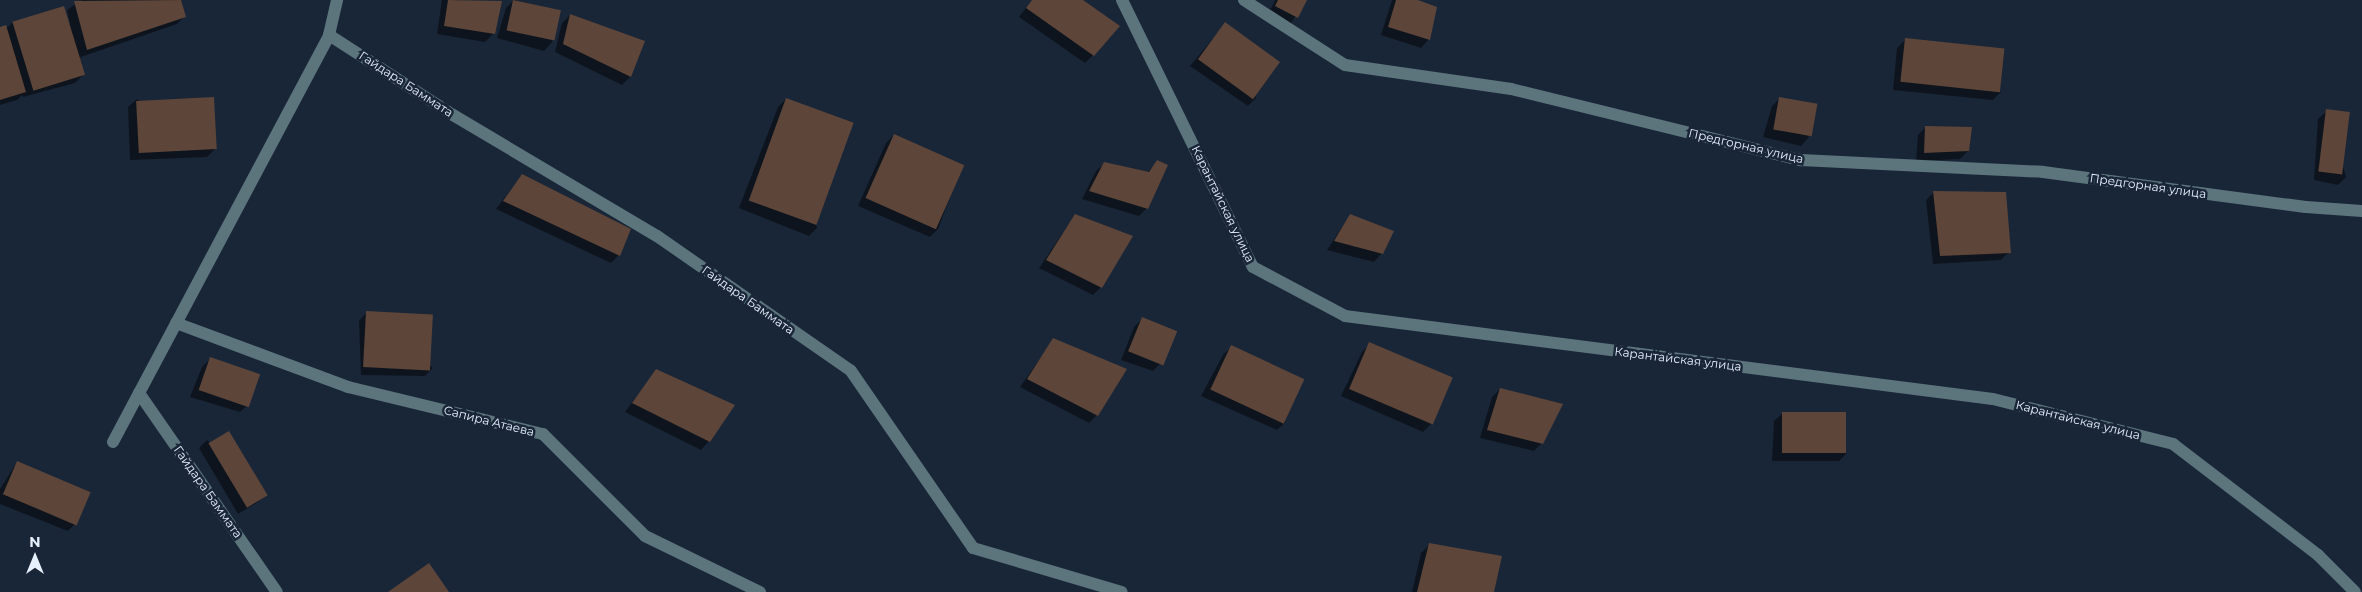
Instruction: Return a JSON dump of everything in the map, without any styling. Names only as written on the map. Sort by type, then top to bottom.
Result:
[{"type":"street","points":[[113,442],[329,35],[336,0]]},
{"type":"street","name":"Карантайская улица","points":[[1122,0],[1252,267],[1345,316],[1993,399],[2173,444],[2318,555],[2355,592]]},
{"type":"street","name":"Предгорная улица","points":[[1244,0],[1345,65],[1511,89],[1801,160],[2043,172],[2306,207],[2362,211]]},
{"type":"street","name":"Гайдара Баммата","points":[[329,35],[453,115],[657,236],[851,371],[972,548],[1122,592]]},
{"type":"street","name":"Сапира Атаева","points":[[176,323],[348,387],[543,434],[645,536],[760,592]]},
{"type":"street","name":"Гайдара Баммата","points":[[139,393],[277,592]]},
{"type":"building","points":[[181,0],[186,17],[87,50],[74,1]]},
{"type":"building","points":[[448,0],[502,1],[495,34],[444,26]]},
{"type":"building","points":[[513,0],[561,10],[554,41],[507,30]]},
{"type":"building","points":[[1032,0],[1083,0],[1120,26],[1094,56],[1026,8]]},
{"type":"building","points":[[1278,0],[1307,0],[1298,18],[1275,6]]},
{"type":"building","points":[[1396,0],[1418,0],[1437,7],[1430,40],[1388,27]]},
{"type":"building","points":[[64,6],[85,75],[33,91],[12,22]]},
{"type":"building","points":[[570,14],[645,41],[631,77],[563,44]]},
{"type":"building","points":[[1225,22],[1280,62],[1253,99],[1198,59]]},
{"type":"building","points":[[6,25],[26,92],[0,100],[0,27]]},
{"type":"building","points":[[1905,38],[2004,48],[2000,92],[1900,82]]},
{"type":"building","points":[[214,97],[217,149],[139,153],[136,101]]},
{"type":"building","points":[[1779,97],[1817,104],[1812,136],[1773,129]]},
{"type":"building","points":[[786,98],[854,123],[816,225],[749,200]]},
{"type":"building","points":[[2326,109],[2350,112],[2342,174],[2318,172]]},
{"type":"building","points":[[1925,126],[1972,127],[1969,151],[1924,153]]},
{"type":"building","points":[[894,134],[964,165],[936,229],[866,198]]},
{"type":"building","points":[[1157,160],[1168,165],[1148,209],[1089,191],[1104,162],[1149,172]]},
{"type":"building","points":[[522,174],[631,229],[620,256],[503,201]]},
{"type":"building","points":[[1933,191],[2006,192],[2011,253],[1940,256]]},
{"type":"building","points":[[1075,214],[1133,236],[1102,288],[1046,260]]},
{"type":"building","points":[[1350,214],[1394,231],[1383,254],[1334,241]]},
{"type":"building","points":[[366,311],[433,315],[430,370],[363,367]]},
{"type":"building","points":[[1142,317],[1177,331],[1163,366],[1128,351]]},
{"type":"building","points":[[1053,338],[1127,369],[1098,416],[1027,379]]},
{"type":"building","points":[[1369,342],[1453,378],[1433,425],[1349,389]]},
{"type":"building","points":[[1231,345],[1304,379],[1284,424],[1210,389]]},
{"type":"building","points":[[210,357],[260,374],[249,407],[199,390]]},
{"type":"building","points":[[656,369],[735,405],[710,442],[632,403]]},
{"type":"building","points":[[1500,388],[1563,404],[1543,444],[1487,430]]},
{"type":"building","points":[[1782,412],[1846,412],[1846,453],[1782,453]]},
{"type":"building","points":[[229,431],[268,495],[247,508],[208,443]]},
{"type":"building","points":[[17,461],[91,492],[77,525],[3,494]]},
{"type":"building","points":[[1429,543],[1502,556],[1494,592],[1417,592]]},
{"type":"building","points":[[429,563],[449,592],[388,592]]}]
